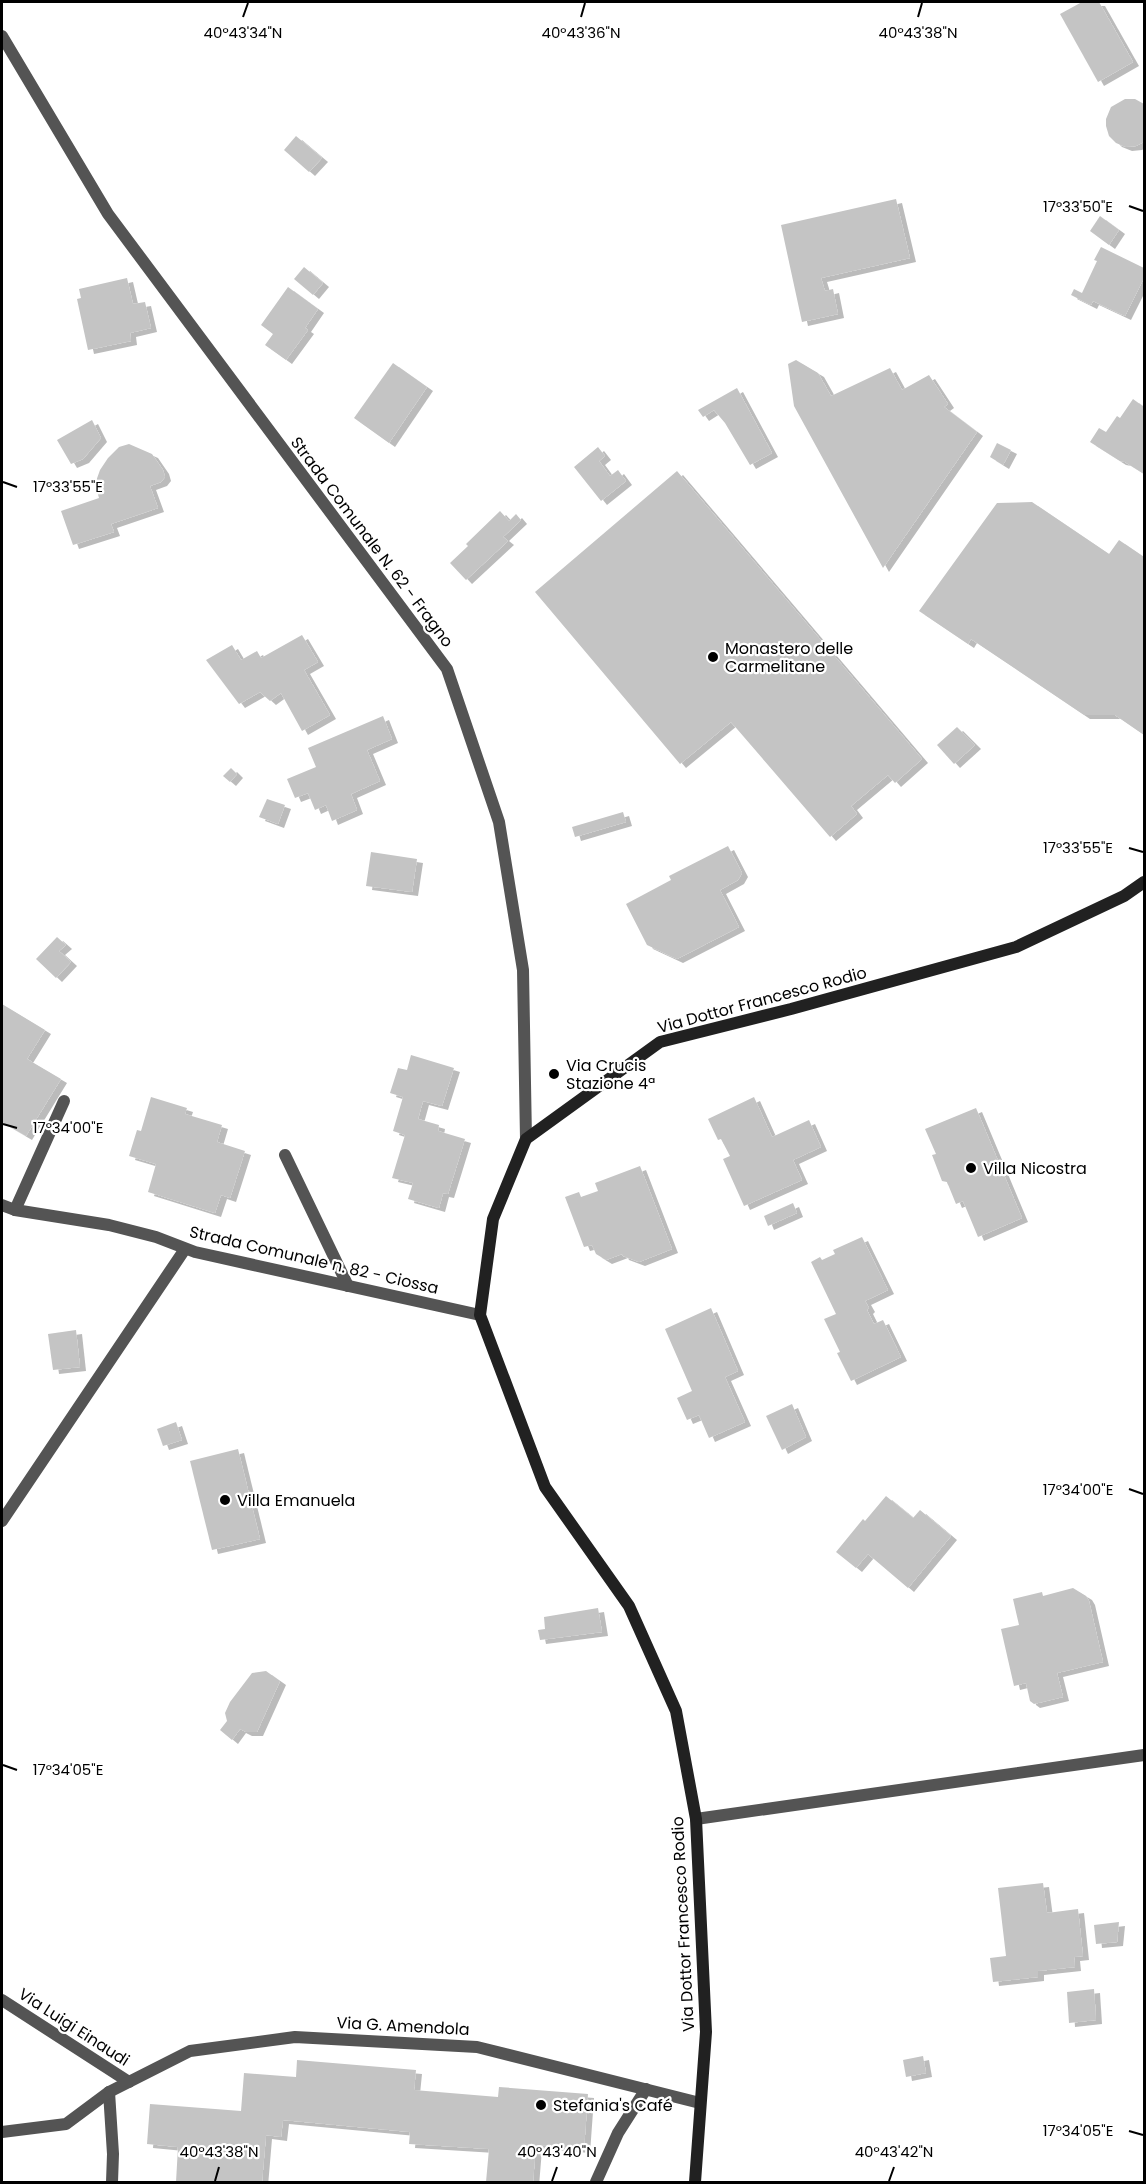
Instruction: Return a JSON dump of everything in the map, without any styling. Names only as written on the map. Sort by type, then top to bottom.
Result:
[{"type":"main road","name":"Via Dottor Francesco Rodio","points":[[695,2182],[706,2032],[696,1819],[676,1711],[629,1606],[544,1487],[480,1315],[493,1219],[526,1140],[660,1042],[791,1010],[1016,946],[1124,896],[1144,882]]},
{"type":"street","name":"Strada Comunale N. 62 - Fragno","points":[[2,36],[108,214],[447,669],[501,834],[523,970],[526,1140]]},
{"type":"street","points":[[15,1210],[64,1101]]},
{"type":"street","points":[[285,1155],[348,1286]]},
{"type":"street","name":"Strada Comunale n. 82 - Ciossa","points":[[2,1205],[15,1210],[109,1225],[156,1237],[185,1249],[480,1315]]},
{"type":"street","points":[[2,1521],[185,1249]]},
{"type":"street","points":[[696,1819],[1144,1755]]},
{"type":"street","name":"Via Luigi Einaudi","points":[[2,2000],[129,2082]]},
{"type":"street","name":"Via G. Amendola","points":[[2,2132],[66,2124],[109,2092],[190,2051],[295,2037],[477,2047],[700,2103]]},
{"type":"street","points":[[596,2182],[618,2133],[646,2089]]},
{"type":"street","points":[[109,2092],[113,2154],[112,2182]]},
{"type":"building","points":[[1082,2],[1099,2],[1133,62],[1098,82],[1060,14]]},
{"type":"building","points":[[1125,99],[1135,99],[1144,104],[1144,142],[1136,146],[1126,147],[1116,143],[1109,136],[1106,126],[1111,107]]},
{"type":"building","points":[[296,136],[322,158],[309,172],[284,150]]},
{"type":"building","points":[[896,199],[910,258],[821,278],[825,291],[833,289],[838,314],[802,322],[781,225]]},
{"type":"building","points":[[1100,216],[1119,230],[1109,245],[1090,231]]},
{"type":"building","points":[[1101,247],[1144,268],[1144,278],[1125,316],[1093,301],[1091,305],[1071,295],[1074,289],[1082,293]]},
{"type":"building","points":[[304,267],[323,283],[313,295],[294,279]]},
{"type":"building","points":[[127,278],[133,304],[145,302],[151,328],[130,333],[131,341],[88,350],[77,299],[81,298],[79,289]]},
{"type":"building","points":[[288,287],[318,309],[305,328],[308,330],[286,360],[265,345],[273,334],[261,325]]},
{"type":"building","points":[[796,360],[818,373],[831,396],[890,368],[902,390],[929,375],[948,404],[944,407],[977,432],[883,568],[794,406],[788,364]]},
{"type":"building","points":[[393,363],[427,387],[389,443],[354,418]]},
{"type":"building","points":[[737,388],[772,453],[750,465],[725,423],[714,410],[703,417],[698,410]]},
{"type":"building","points":[[1133,399],[1144,407],[1144,474],[1090,442],[1099,428],[1106,432],[1117,416],[1120,418]]},
{"type":"building","points":[[92,420],[101,438],[83,459],[71,464],[57,440]]},
{"type":"building","points":[[997,443],[1011,450],[1003,465],[990,457]]},
{"type":"building","points":[[129,444],[152,454],[163,470],[165,477],[161,482],[150,486],[158,508],[111,524],[114,532],[73,545],[61,511],[99,498],[95,484],[100,470],[119,447]]},
{"type":"building","points":[[598,447],[605,456],[599,461],[610,476],[618,470],[626,481],[601,501],[574,467]]},
{"type":"building","name":"Monastero delle Carmelitane","points":[[677,471],[922,759],[895,783],[888,775],[851,806],[857,814],[830,837],[731,722],[680,764],[535,592]]},
{"type":"building","points":[[1032,502],[1109,554],[1119,540],[1144,557],[1144,735],[1115,715],[1084,715],[971,639],[968,644],[919,611],[997,503]]},
{"type":"building","points":[[500,511],[509,521],[516,514],[521,520],[503,537],[508,541],[466,580],[450,563]]},
{"type":"building","points":[[302,635],[318,662],[304,670],[330,715],[302,731],[281,693],[270,701],[260,692],[239,704],[206,660],[232,645],[241,660],[257,651],[261,658]]},
{"type":"building","points":[[383,716],[392,739],[367,750],[380,781],[351,794],[357,810],[332,821],[326,805],[315,810],[308,793],[295,798],[287,779],[316,767],[308,748]]},
{"type":"building","points":[[957,727],[975,745],[954,764],[937,745]]},
{"type":"building","points":[[231,768],[237,774],[230,782],[223,776]]},
{"type":"building","points":[[267,799],[285,805],[278,824],[259,817]]},
{"type":"building","points":[[623,812],[626,822],[575,837],[572,827]]},
{"type":"building","points":[[728,846],[742,873],[738,880],[720,890],[739,927],[677,959],[647,945],[626,904],[671,880],[669,876]]},
{"type":"building","points":[[371,852],[417,859],[412,892],[366,886]]},
{"type":"building","points":[[57,937],[66,945],[59,951],[71,962],[56,978],[36,959]]},
{"type":"building","points":[[2,1004],[45,1030],[27,1059],[61,1079],[26,1136],[2,1122]]},
{"type":"building","points":[[411,1055],[454,1068],[442,1106],[423,1101],[418,1119],[439,1125],[438,1131],[465,1139],[448,1194],[443,1193],[439,1208],[408,1199],[413,1183],[392,1178],[405,1135],[393,1131],[403,1097],[390,1093],[398,1068],[407,1070]]},
{"type":"building","points":[[151,1097],[187,1108],[185,1114],[222,1125],[217,1142],[245,1151],[230,1198],[221,1195],[215,1213],[148,1192],[156,1164],[129,1156],[137,1130],[141,1131]]},
{"type":"building","points":[[754,1097],[772,1137],[809,1120],[821,1147],[793,1160],[802,1180],[744,1206],[723,1159],[730,1156],[721,1139],[718,1140],[708,1119]]},
{"type":"building","name":"Villa Nicostra","points":[[976,1108],[1022,1218],[978,1237],[963,1201],[956,1204],[947,1182],[942,1181],[932,1155],[936,1154],[925,1129]]},
{"type":"building","points":[[640,1166],[672,1249],[639,1262],[622,1254],[606,1260],[596,1254],[592,1245],[584,1247],[565,1197],[579,1192],[581,1197],[598,1191],[595,1183]]},
{"type":"building","points":[[793,1203],[797,1213],[768,1226],[764,1216]]},
{"type":"building","points":[[862,1237],[888,1290],[865,1301],[869,1308],[867,1310],[874,1324],[883,1320],[901,1357],[851,1381],[824,1319],[836,1314],[811,1262],[820,1257],[822,1260],[835,1254],[833,1250]]},
{"type":"building","points":[[711,1308],[738,1371],[725,1377],[745,1422],[709,1438],[699,1415],[687,1420],[677,1398],[692,1391],[665,1329]]},
{"type":"building","points":[[76,1330],[80,1367],[53,1370],[48,1334]]},
{"type":"building","points":[[792,1404],[806,1437],[782,1450],[766,1416]]},
{"type":"building","points":[[176,1422],[182,1440],[163,1446],[157,1429]]},
{"type":"building","name":"Villa Emanuela","points":[[238,1449],[260,1539],[212,1550],[190,1461]]},
{"type":"building","points":[[886,1496],[913,1518],[920,1510],[951,1536],[908,1588],[868,1554],[856,1568],[836,1552],[863,1519],[865,1521]]},
{"type":"building","points":[[1073,1588],[1086,1596],[1089,1601],[1103,1662],[1057,1673],[1063,1697],[1034,1704],[1030,1701],[1026,1683],[1014,1686],[1001,1629],[1019,1625],[1013,1599],[1042,1592],[1043,1596]]},
{"type":"building","points":[[598,1608],[602,1632],[540,1640],[538,1630],[545,1629],[544,1617]]},
{"type":"building","points":[[266,1671],[280,1681],[257,1732],[246,1732],[240,1729],[232,1740],[220,1730],[227,1721],[225,1713],[230,1702],[252,1673]]},
{"type":"building","points":[[1043,1883],[1047,1913],[1078,1909],[1083,1956],[1074,1957],[1075,1967],[1038,1971],[1038,1977],[993,1982],[990,1958],[1006,1956],[998,1888]]},
{"type":"building","points":[[1119,1922],[1117,1942],[1096,1944],[1094,1925]]},
{"type":"building","points":[[1094,1989],[1096,2020],[1069,2023],[1067,1992]]},
{"type":"building","points":[[923,2056],[926,2073],[906,2077],[903,2060]]},
{"type":"building","points":[[297,2060],[416,2070],[414,2090],[498,2097],[499,2087],[588,2094],[584,2149],[536,2145],[533,2182],[486,2182],[489,2149],[409,2144],[410,2132],[283,2120],[281,2137],[266,2135],[262,2182],[176,2182],[178,2147],[147,2144],[150,2104],[241,2111],[244,2073],[296,2077]]},
{"type":"place","name":"Monastero delle Carmelitane","points":[[713,657]]},
{"type":"place","name":"Via Crucis Stazione 4ª","points":[[554,1074]]},
{"type":"place","name":"Villa Nicostra","points":[[971,1168]]},
{"type":"place","name":"Villa Emanuela","points":[[225,1500]]},
{"type":"place","name":"Stefania's Café","points":[[541,2105]]}]
